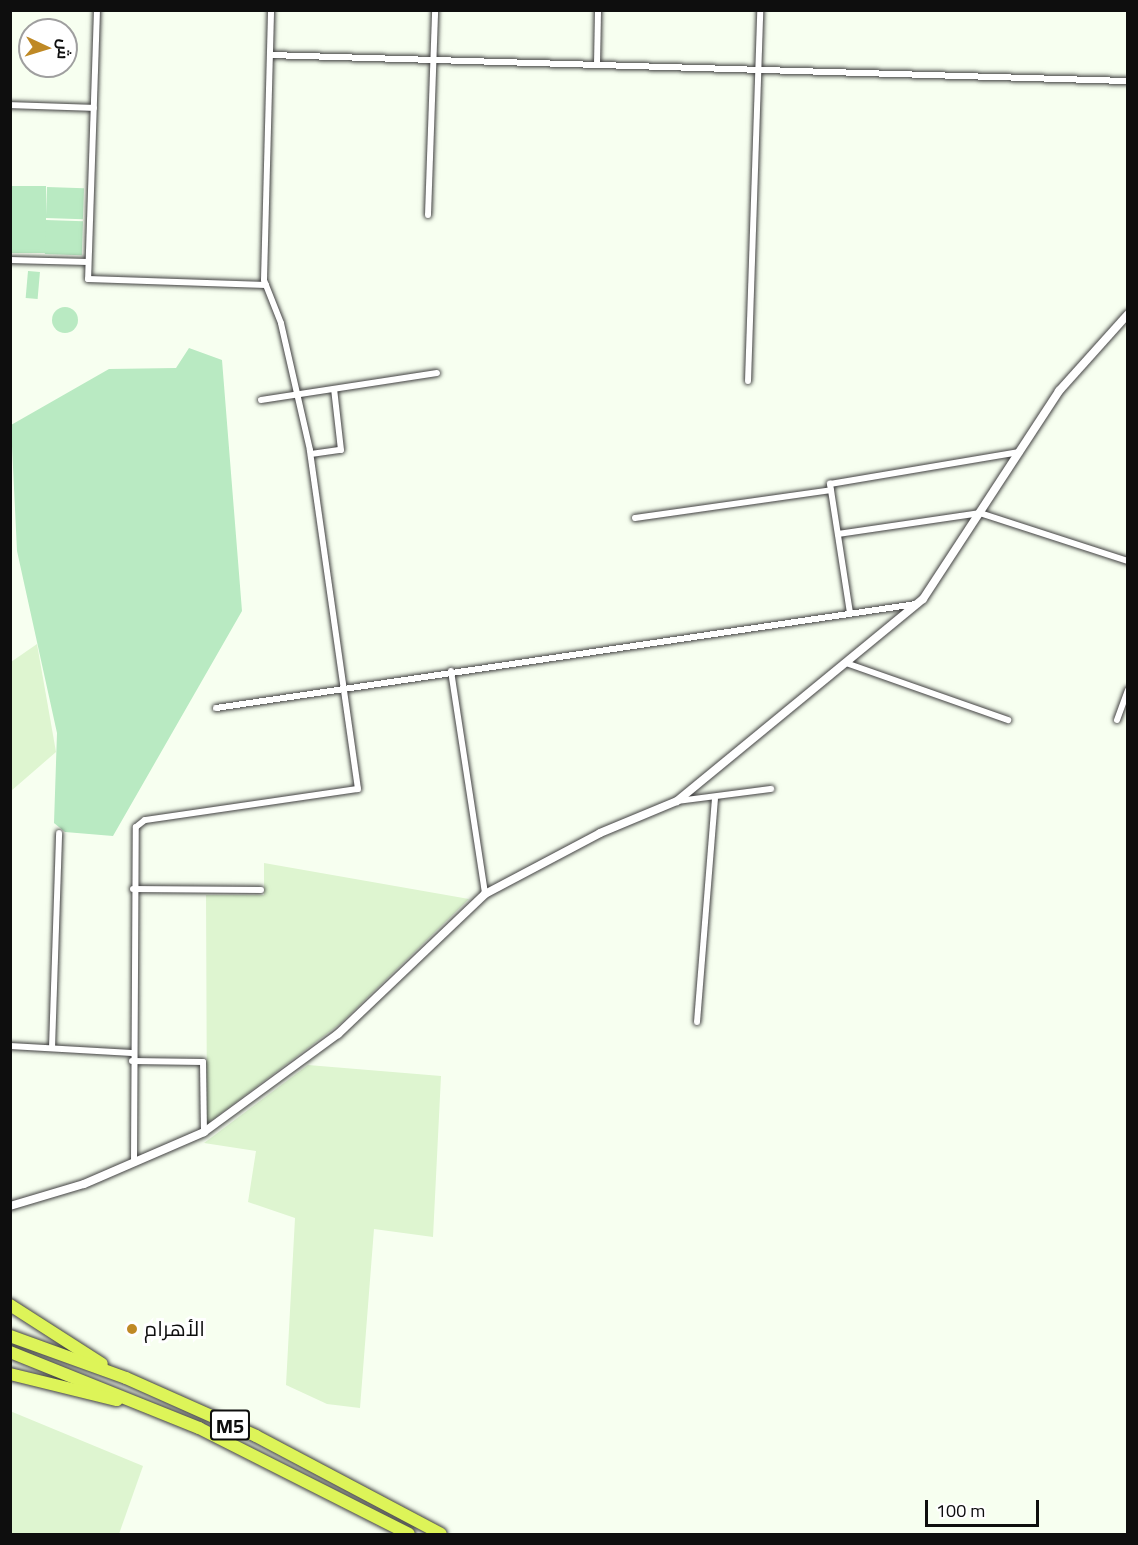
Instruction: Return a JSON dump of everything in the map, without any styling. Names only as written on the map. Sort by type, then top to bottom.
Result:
[{"type":"highway","points":[[10,1305],[126,1378]]},
{"type":"highway","name":"M5","points":[[10,1336],[126,1378],[292,1454],[441,1534]]},
{"type":"highway","name":"M5","points":[[10,1352],[153,1408],[409,1534]]},
{"type":"highway","points":[[10,1374],[153,1408]]},
{"type":"street","points":[[97,10],[88,279],[266,285]]},
{"type":"street","points":[[134,1163],[132,1053],[134,834],[145,820],[358,789],[311,454],[297,394],[266,285],[271,10]]},
{"type":"street","points":[[428,215],[435,10]]},
{"type":"street","points":[[597,64],[598,10]]},
{"type":"street","points":[[748,381],[760,10]]},
{"type":"street","points":[[270,55],[1128,81]]},
{"type":"street","points":[[10,105],[94,108]]},
{"type":"street","points":[[10,260],[88,262]]},
{"type":"street","points":[[10,1206],[134,1163],[204,1132],[338,1034],[485,894],[600,833],[677,801],[917,604],[980,513],[1059,391],[1127,317]]},
{"type":"street","points":[[261,400],[437,373]]},
{"type":"street","points":[[311,454],[341,450],[334,389]]},
{"type":"street","points":[[850,613],[830,484],[1019,452]]},
{"type":"street","points":[[635,518],[831,489]]},
{"type":"street","points":[[837,534],[980,513],[1128,561]]},
{"type":"street","points":[[216,708],[451,671],[917,604]]},
{"type":"street","points":[[846,663],[1008,720]]},
{"type":"street","points":[[451,671],[485,894]]},
{"type":"street","points":[[1117,720],[1128,690]]},
{"type":"street","points":[[677,801],[715,799],[771,789]]},
{"type":"street","points":[[698,1022],[715,799]]},
{"type":"street","points":[[52,1048],[59,833]]},
{"type":"street","points":[[133,890],[261,890]]},
{"type":"street","points":[[10,1046],[132,1053]]},
{"type":"street","points":[[132,1060],[203,1062],[204,1132]]},
{"type":"green space","points":[[11,186],[46,186],[46,253],[11,253]]},
{"type":"green space","points":[[47,187],[84,188],[83,219],[46,218]]},
{"type":"green space","points":[[46,220],[83,221],[82,255],[45,254]]},
{"type":"green space","points":[[28,271],[40,272],[38,299],[26,298]]},
{"type":"green space","points":[[65,307],[74,311],[78,320],[74,329],[65,333],[56,329],[52,320],[56,311]]},
{"type":"green space","points":[[189,348],[222,360],[242,611],[113,836],[65,832],[54,823],[57,733],[17,551],[11,425],[109,369],[176,368]]},
{"type":"green space","points":[[37,644],[56,752],[11,791],[11,662]]},
{"type":"green space","points":[[264,863],[469,899],[341,1023],[207,1124],[206,895],[264,895]]},
{"type":"green space","points":[[308,1065],[441,1076],[433,1237],[374,1229],[360,1408],[327,1404],[286,1385],[295,1218],[248,1202],[256,1151],[204,1143]]},
{"type":"green space","points":[[10,1411],[143,1466],[119,1534],[11,1534]]},
{"type":"place","name":"الأهرام","points":[[132,1329]]}]
